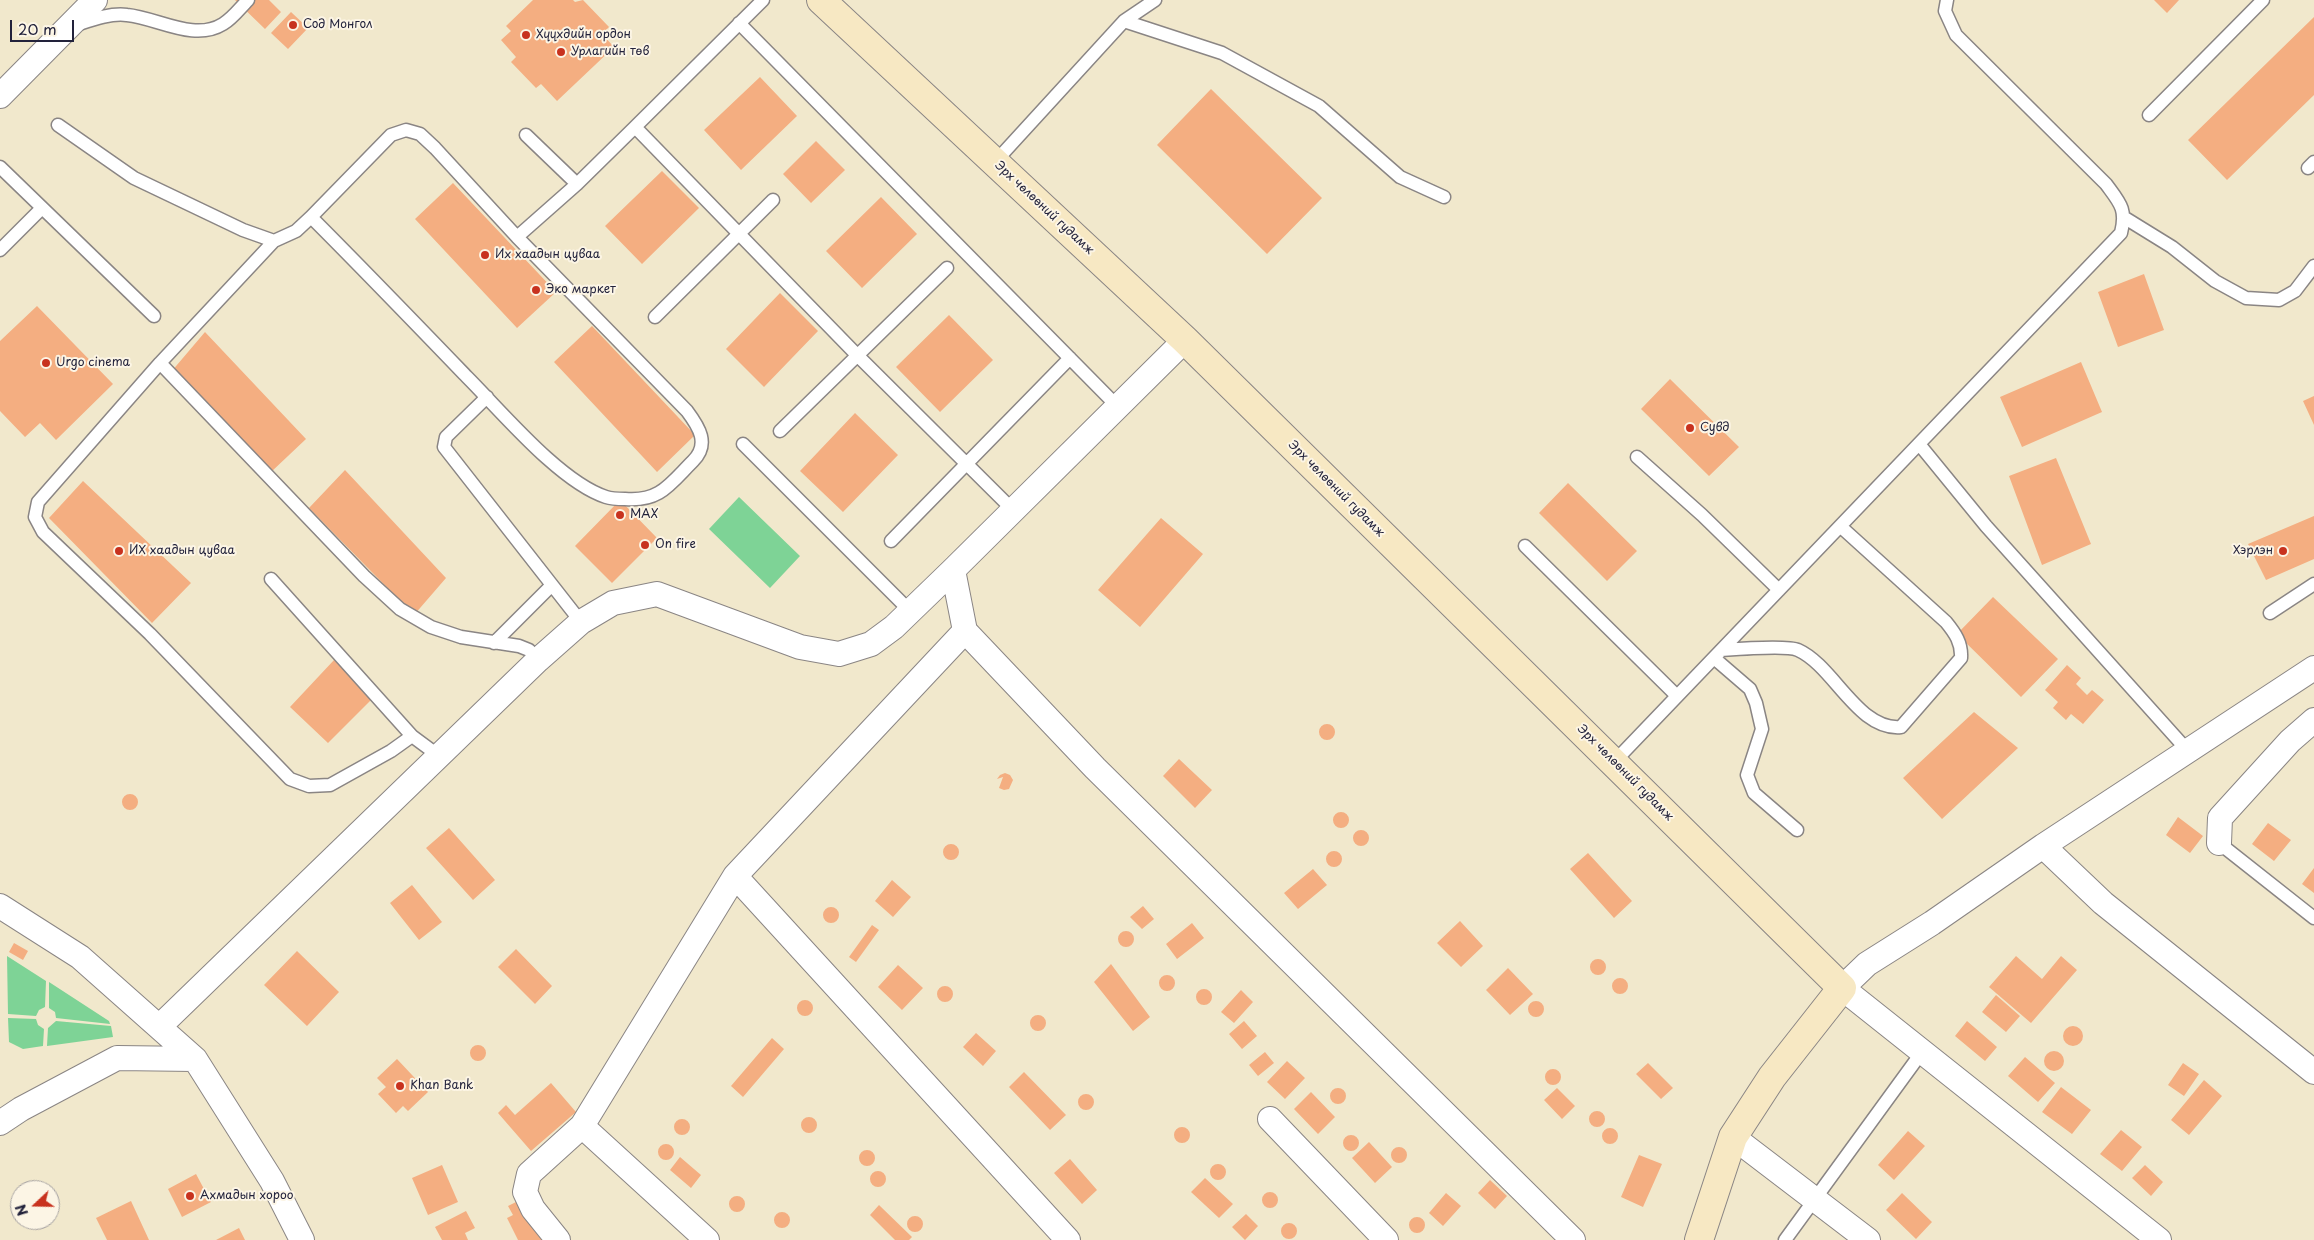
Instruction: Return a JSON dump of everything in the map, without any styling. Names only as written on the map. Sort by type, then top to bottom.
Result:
[{"type":"main road","name":"Эрх чөлөөний гудамж","points":[[821,0],[1185,340],[1842,988]]},
{"type":"main road","points":[[1699,1240],[1733,1137],[1772,1077],[1842,988]]},
{"type":"street","points":[[0,96],[95,0]]},
{"type":"street","points":[[160,1026],[538,660],[581,622],[613,602],[657,594],[800,647],[839,654],[871,644],[894,627],[1014,511],[1185,340]]},
{"type":"street","points":[[953,570],[965,630],[1095,768],[1573,1240]]},
{"type":"street","points":[[558,1240],[534,1208],[526,1192],[528,1174],[582,1126],[735,876],[965,630]]},
{"type":"street","points":[[2158,1240],[1842,988],[1867,964],[1932,923],[2043,846],[2314,668]]},
{"type":"street","points":[[2219,843],[2220,818],[2290,741],[2314,720]]},
{"type":"street","points":[[2043,846],[2103,903],[2314,1072]]},
{"type":"street","points":[[735,876],[1068,1240]]},
{"type":"street","points":[[0,906],[80,957],[195,1059],[272,1180],[302,1240]]},
{"type":"street","points":[[0,1123],[21,1109],[117,1058],[195,1059]]},
{"type":"street","points":[[1270,1119],[1386,1240]]},
{"type":"street","points":[[582,1126],[708,1240]]},
{"type":"street","points":[[1733,1137],[1758,1154],[1814,1200],[1868,1240]]},
{"type":"lane","points":[[69,26],[99,17],[126,14],[198,31],[210,30],[232,18],[248,0]]},
{"type":"lane","points":[[517,237],[577,184],[763,0]]},
{"type":"lane","points":[[995,162],[1124,21],[1155,0]]},
{"type":"lane","points":[[1614,762],[2121,233],[2125,218],[2120,204],[2106,184],[1956,35],[1945,11],[1947,0]]},
{"type":"lane","points":[[2149,115],[2263,0]]},
{"type":"lane","points":[[1124,21],[1222,53],[1319,106],[1400,177],[1444,197]]},
{"type":"lane","points":[[739,23],[1118,408]]},
{"type":"lane","points":[[58,124],[134,178],[243,230],[274,241]]},
{"type":"lane","points":[[635,127],[856,354],[1014,511]]},
{"type":"lane","points":[[311,217],[531,443],[576,483],[607,498],[649,499],[667,487],[699,455],[703,442],[699,427],[687,411],[517,237],[420,134],[406,130],[391,135],[296,231],[274,241],[160,363],[38,502],[35,517],[43,532],[150,634],[290,779],[309,786],[330,785],[391,751],[412,736]]},
{"type":"lane","points":[[526,135],[577,184]]},
{"type":"lane","points":[[0,167],[154,316]]},
{"type":"lane","points":[[655,317],[773,200]]},
{"type":"lane","points":[[0,250],[42,208]]},
{"type":"lane","points":[[2125,218],[2172,247],[2215,281],[2246,298],[2278,300],[2296,291],[2314,266]]},
{"type":"lane","points":[[780,430],[856,354],[947,268]]},
{"type":"lane","points":[[891,541],[1070,358]]},
{"type":"lane","points":[[160,363],[358,569],[400,609],[431,627],[461,637],[529,650],[538,660]]},
{"type":"lane","points":[[487,397],[446,436],[444,447],[581,622]]},
{"type":"lane","points":[[743,444],[910,611]]},
{"type":"lane","points":[[1919,444],[1986,526],[2188,751]]},
{"type":"lane","points":[[1637,457],[1702,515],[1779,590]]},
{"type":"lane","points":[[1718,654],[1797,649],[1811,659],[1874,722],[1889,728],[1901,727],[1961,658],[1961,649],[1956,634],[1946,622],[1840,526]]},
{"type":"lane","points":[[1525,546],[1678,696]]},
{"type":"lane","points":[[271,579],[412,736],[439,756]]},
{"type":"lane","points":[[2270,613],[2314,584]]},
{"type":"lane","points":[[494,643],[552,585]]},
{"type":"lane","points":[[1718,654],[1750,689],[1756,703],[1762,729],[1748,775],[1754,793],[1797,830]]},
{"type":"lane","points":[[2219,843],[2314,918]]},
{"type":"lane","points":[[1785,1240],[1922,1052]]},
{"type":"green space","points":[[739,497],[800,556],[770,588],[709,529]]},
{"type":"green space","points":[[7,956],[46,981],[45,1007],[39,1010],[36,1016],[8,1014]]},
{"type":"green space","points":[[49,982],[109,1021],[110,1024],[56,1018],[55,1012],[49,1008]]},
{"type":"green space","points":[[8,1018],[36,1019],[38,1025],[44,1029],[43,1046],[23,1049],[9,1042]]},
{"type":"green space","points":[[56,1021],[111,1026],[113,1037],[47,1046],[48,1028]]},
{"type":"building","points":[[235,0],[269,0],[281,12],[265,29]]},
{"type":"building","name":"Урлагийн төв","points":[[533,0],[573,0],[575,2],[583,0],[609,27],[602,34],[614,47],[557,101],[541,84],[536,88],[511,62],[516,57],[501,40],[511,31],[506,26]]},
{"type":"building","points":[[2154,0],[2179,0],[2167,13]]},
{"type":"building","points":[[291,12],[308,28],[288,49],[271,33]]},
{"type":"building","points":[[2314,17],[2314,95],[2227,180],[2188,140]]},
{"type":"building","points":[[760,77],[797,116],[741,170],[704,130]]},
{"type":"building","points":[[1211,89],[1322,198],[1267,254],[1157,145]]},
{"type":"building","points":[[816,141],[845,170],[811,203],[783,174]]},
{"type":"building","points":[[662,171],[699,208],[642,264],[605,226]]},
{"type":"building","name":"Их хаадын цуваа","points":[[453,183],[556,292],[517,328],[415,219]]},
{"type":"building","points":[[881,197],[917,234],[862,288],[826,251]]},
{"type":"building","points":[[2144,274],[2164,330],[2118,347],[2098,292]]},
{"type":"building","points":[[780,293],[818,331],[764,387],[726,349]]},
{"type":"building","name":"Urgo cinema","points":[[37,306],[113,384],[56,440],[40,423],[25,437],[0,411],[0,341]]},
{"type":"building","points":[[949,315],[993,360],[940,412],[896,367]]},
{"type":"building","points":[[592,326],[695,435],[657,472],[554,362]]},
{"type":"building","points":[[205,332],[306,439],[270,473],[171,372]]},
{"type":"building","points":[[2081,362],[2102,412],[2022,447],[2000,397]]},
{"type":"building","name":"Сувд","points":[[1670,379],[1739,447],[1709,476],[1641,409]]},
{"type":"building","points":[[2314,396],[2314,425],[2303,401]]},
{"type":"building","points":[[855,413],[898,455],[843,512],[800,471]]},
{"type":"building","points":[[2056,458],[2091,544],[2042,565],[2009,476]]},
{"type":"building","points":[[345,470],[446,578],[414,615],[309,508]]},
{"type":"building","name":"ИХ хаадын цуваа","points":[[83,481],[191,583],[152,623],[49,518]]},
{"type":"building","points":[[1568,483],[1637,551],[1607,581],[1539,513]]},
{"type":"building","points":[[620,500],[657,538],[612,583],[575,546]]},
{"type":"building","name":"Хэрлэн","points":[[2314,516],[2314,559],[2266,580],[2248,544]]},
{"type":"building","points":[[1161,518],[1203,554],[1140,627],[1098,590]]},
{"type":"building","points":[[1993,597],[2058,659],[2021,697],[1957,634]]},
{"type":"building","points":[[334,660],[373,698],[328,743],[290,707]]},
{"type":"building","points":[[2067,665],[2081,678],[2076,684],[2087,695],[2092,690],[2104,700],[2083,724],[2071,714],[2066,720],[2053,708],[2058,702],[2045,690]]},
{"type":"building","points":[[1974,712],[2018,748],[1942,819],[1903,778]]},
{"type":"building","points":[[1324,724],[1330,724],[1335,729],[1333,738],[1324,740],[1319,735],[1319,729]]},
{"type":"building","points":[[1179,759],[1212,790],[1195,808],[1163,776]]},
{"type":"building","points":[[1005,773],[1010,775],[1013,780],[1009,789],[1004,790],[999,788],[1003,777],[997,779]]},
{"type":"building","points":[[127,794],[133,794],[138,799],[136,808],[127,810],[122,805],[122,799]]},
{"type":"building","points":[[1338,812],[1344,812],[1349,817],[1347,826],[1338,828],[1333,823],[1333,817]]},
{"type":"building","points":[[2178,817],[2203,836],[2190,853],[2166,835]]},
{"type":"building","points":[[2268,823],[2291,840],[2274,861],[2252,844]]},
{"type":"building","points":[[449,828],[495,880],[473,900],[426,848]]},
{"type":"building","points":[[1358,830],[1364,830],[1369,835],[1367,844],[1358,846],[1353,841],[1353,835]]},
{"type":"building","points":[[948,844],[954,844],[959,849],[957,858],[948,860],[943,855],[943,849]]},
{"type":"building","points":[[1331,851],[1337,851],[1342,856],[1340,865],[1331,867],[1326,862],[1326,856]]},
{"type":"building","points":[[1588,853],[1632,901],[1614,918],[1570,869]]},
{"type":"building","points":[[2314,868],[2314,893],[2302,884]]},
{"type":"building","points":[[1313,869],[1327,885],[1298,909],[1284,893]]},
{"type":"building","points":[[892,880],[911,897],[893,917],[875,901]]},
{"type":"building","points":[[412,885],[442,922],[419,940],[390,903]]},
{"type":"building","points":[[1143,906],[1154,919],[1142,929],[1130,917]]},
{"type":"building","points":[[828,907],[834,907],[839,912],[837,921],[828,923],[823,918],[823,912]]},
{"type":"building","points":[[1460,921],[1483,946],[1461,967],[1437,943]]},
{"type":"building","points":[[1192,923],[1204,938],[1177,959],[1166,944]]},
{"type":"building","points":[[872,925],[879,930],[856,962],[849,957]]},
{"type":"building","points":[[1123,931],[1129,931],[1134,936],[1132,945],[1123,947],[1118,942],[1118,936]]},
{"type":"building","points":[[14,943],[28,951],[23,960],[9,952]]},
{"type":"building","points":[[516,949],[552,986],[535,1004],[498,967]]},
{"type":"building","points":[[297,951],[339,992],[307,1026],[264,985]]},
{"type":"building","points":[[2016,956],[2042,979],[2061,956],[2077,970],[2031,1023],[1989,987]]},
{"type":"building","points":[[1595,959],[1601,959],[1606,964],[1604,973],[1595,975],[1590,970],[1590,964]]},
{"type":"building","points":[[1111,964],[1150,1017],[1133,1031],[1094,982]]},
{"type":"building","points":[[898,965],[923,988],[902,1010],[878,987]]},
{"type":"building","points":[[1508,968],[1533,994],[1510,1015],[1486,990]]},
{"type":"building","points":[[1164,975],[1170,975],[1175,980],[1173,989],[1164,991],[1159,986],[1159,980]]},
{"type":"building","points":[[1617,978],[1623,978],[1628,983],[1626,992],[1617,994],[1612,989],[1612,983]]},
{"type":"building","points":[[942,986],[948,986],[953,991],[951,1000],[942,1002],[937,997],[937,991]]},
{"type":"building","points":[[1201,989],[1207,989],[1212,994],[1210,1003],[1201,1005],[1196,1000],[1196,994]]},
{"type":"building","points":[[1241,990],[1253,1002],[1234,1023],[1221,1012]]},
{"type":"building","points":[[1996,995],[2020,1016],[2006,1032],[1982,1012]]},
{"type":"building","points":[[802,1000],[808,1000],[813,1005],[811,1014],[802,1016],[797,1011],[797,1005]]},
{"type":"building","points":[[1533,1001],[1539,1001],[1544,1006],[1542,1015],[1533,1017],[1528,1012],[1528,1006]]},
{"type":"building","points":[[1035,1015],[1041,1015],[1046,1020],[1044,1029],[1035,1031],[1030,1026],[1030,1020]]},
{"type":"building","points":[[1244,1021],[1257,1036],[1242,1049],[1229,1034]]},
{"type":"building","points":[[1967,1021],[1997,1047],[1985,1061],[1955,1036]]},
{"type":"building","points":[[2073,1026],[2080,1029],[2083,1036],[2080,1043],[2073,1046],[2066,1043],[2063,1036],[2066,1029]]},
{"type":"building","points":[[976,1033],[996,1051],[983,1066],[963,1047]]},
{"type":"building","points":[[772,1038],[784,1049],[743,1097],[731,1086]]},
{"type":"building","points":[[475,1045],[481,1045],[486,1050],[484,1059],[475,1061],[470,1056],[470,1050]]},
{"type":"building","points":[[2054,1051],[2061,1054],[2064,1061],[2061,1068],[2054,1071],[2047,1068],[2044,1061],[2047,1054]]},
{"type":"building","points":[[1265,1052],[1274,1063],[1258,1076],[1249,1065]]},
{"type":"building","points":[[2025,1057],[2055,1083],[2038,1102],[2008,1076]]},
{"type":"building","points":[[397,1059],[428,1092],[408,1111],[403,1106],[396,1113],[378,1094],[386,1087],[377,1078]]},
{"type":"building","points":[[1287,1061],[1305,1078],[1285,1099],[1267,1082]]},
{"type":"building","points":[[1648,1063],[1673,1088],[1661,1099],[1636,1074]]},
{"type":"building","points":[[2183,1063],[2199,1074],[2184,1096],[2168,1085]]},
{"type":"building","points":[[1550,1069],[1556,1069],[1561,1074],[1559,1083],[1550,1085],[1545,1080],[1545,1074]]},
{"type":"building","points":[[1024,1072],[1066,1115],[1050,1130],[1009,1087]]},
{"type":"building","points":[[2204,1080],[2222,1096],[2189,1135],[2171,1120]]},
{"type":"building","points":[[551,1083],[576,1112],[531,1151],[498,1113],[506,1105],[515,1115]]},
{"type":"building","points":[[2061,1087],[2091,1110],[2072,1134],[2042,1112]]},
{"type":"building","points":[[1335,1088],[1341,1088],[1346,1093],[1344,1102],[1335,1104],[1330,1099],[1330,1093]]},
{"type":"building","points":[[1557,1088],[1575,1106],[1562,1119],[1544,1100]]},
{"type":"building","points":[[1311,1092],[1335,1117],[1318,1134],[1294,1109]]},
{"type":"building","points":[[1083,1094],[1089,1094],[1094,1099],[1092,1108],[1083,1110],[1078,1105],[1078,1099]]},
{"type":"building","points":[[1594,1111],[1600,1111],[1605,1116],[1603,1125],[1594,1127],[1589,1122],[1589,1116]]},
{"type":"building","points":[[806,1117],[812,1117],[817,1122],[815,1131],[806,1133],[801,1128],[801,1122]]},
{"type":"building","points":[[679,1119],[685,1119],[690,1124],[688,1133],[679,1135],[674,1130],[674,1124]]},
{"type":"building","points":[[1179,1127],[1185,1127],[1190,1132],[1188,1141],[1179,1143],[1174,1138],[1174,1132]]},
{"type":"building","points":[[1607,1128],[1613,1128],[1618,1133],[1616,1142],[1607,1144],[1602,1139],[1602,1133]]},
{"type":"building","points":[[2121,1130],[2142,1147],[2122,1171],[2100,1154]]},
{"type":"building","points":[[1908,1131],[1925,1146],[1894,1180],[1878,1165]]},
{"type":"building","points":[[1348,1135],[1354,1135],[1359,1140],[1357,1149],[1348,1151],[1343,1146],[1343,1140]]},
{"type":"building","points":[[1369,1142],[1392,1167],[1375,1183],[1352,1158]]},
{"type":"building","points":[[663,1144],[669,1144],[674,1149],[672,1158],[663,1160],[658,1155],[658,1149]]},
{"type":"building","points":[[1396,1147],[1402,1147],[1407,1152],[1405,1161],[1396,1163],[1391,1158],[1391,1152]]},
{"type":"building","points":[[864,1150],[870,1150],[875,1155],[873,1164],[864,1166],[859,1161],[859,1155]]},
{"type":"building","points":[[1639,1155],[1662,1164],[1643,1207],[1621,1197]]},
{"type":"building","points":[[680,1157],[701,1175],[691,1188],[670,1170]]},
{"type":"building","points":[[1070,1159],[1097,1190],[1082,1204],[1054,1173]]},
{"type":"building","points":[[1215,1164],[1221,1164],[1226,1169],[1224,1178],[1215,1180],[1210,1175],[1210,1169]]},
{"type":"building","points":[[442,1165],[458,1202],[428,1215],[412,1178]]},
{"type":"building","points":[[2145,1165],[2163,1182],[2151,1196],[2132,1178]]},
{"type":"building","points":[[875,1171],[881,1171],[886,1176],[884,1185],[875,1187],[870,1182],[870,1176]]},
{"type":"building","points":[[196,1174],[211,1202],[182,1217],[168,1189]]},
{"type":"building","points":[[1205,1178],[1233,1204],[1219,1218],[1191,1192]]},
{"type":"building","points":[[1490,1180],[1507,1196],[1495,1209],[1478,1193]]},
{"type":"building","points":[[1267,1192],[1273,1192],[1278,1197],[1276,1206],[1267,1208],[1262,1203],[1262,1197]]},
{"type":"building","points":[[1446,1193],[1461,1206],[1443,1226],[1429,1213]]},
{"type":"building","points":[[1902,1193],[1932,1222],[1916,1239],[1886,1210]]},
{"type":"building","points":[[734,1196],[740,1196],[745,1201],[743,1210],[734,1212],[729,1207],[729,1201]]},
{"type":"building","points":[[522,1199],[543,1240],[518,1240],[507,1218],[513,1215],[508,1206]]},
{"type":"building","points":[[131,1201],[149,1240],[107,1240],[96,1218]]},
{"type":"building","points":[[879,1205],[912,1237],[909,1240],[895,1240],[870,1215]]},
{"type":"building","points":[[466,1211],[475,1228],[465,1233],[468,1240],[442,1240],[435,1227]]},
{"type":"building","points":[[779,1212],[785,1212],[790,1217],[788,1226],[779,1228],[774,1223],[774,1217]]},
{"type":"building","points":[[1246,1214],[1258,1226],[1245,1240],[1232,1227]]},
{"type":"building","points":[[912,1216],[918,1216],[923,1221],[921,1230],[912,1232],[907,1227],[907,1221]]},
{"type":"building","points":[[1414,1217],[1420,1217],[1425,1222],[1423,1231],[1414,1233],[1409,1228],[1409,1222]]},
{"type":"building","points":[[1286,1223],[1292,1223],[1297,1228],[1295,1237],[1286,1239],[1281,1234],[1281,1228]]},
{"type":"building","points":[[239,1228],[245,1240],[216,1240]]},
{"type":"place","name":"Сод Монгол","points":[[293,25]]},
{"type":"place","name":"Хүүхдийн ордон","points":[[526,35]]},
{"type":"place","name":"Урлагийн төв","points":[[561,52]]},
{"type":"place","name":"Их хаадын цуваа","points":[[485,255]]},
{"type":"place","name":"Эко маркет","points":[[536,290]]},
{"type":"place","name":"Urgo cinema","points":[[46,363]]},
{"type":"place","name":"Сувд","points":[[1690,428]]},
{"type":"place","name":"МАХ","points":[[620,515]]},
{"type":"place","name":"On fire","points":[[645,545]]},
{"type":"place","name":"ИХ хаадын цуваа","points":[[119,551]]},
{"type":"place","name":"Хэрлэн","points":[[2283,551]]},
{"type":"place","name":"Khan Bank","points":[[400,1086]]},
{"type":"place","name":"Ахмадын хороо","points":[[190,1196]]}]
